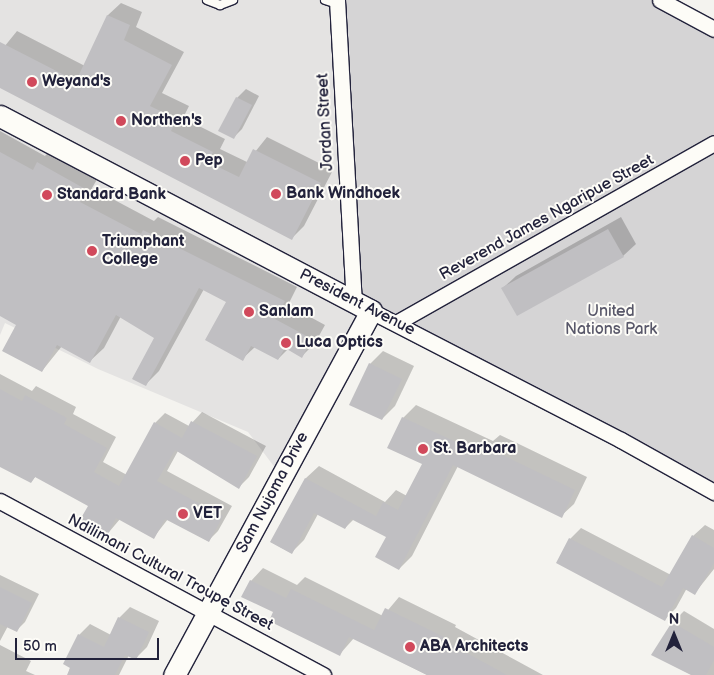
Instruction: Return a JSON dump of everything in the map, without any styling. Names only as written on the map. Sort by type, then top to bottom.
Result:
[{"type":"street","points":[[660,0],[714,29]]},
{"type":"street","name":"Jordan Street","points":[[333,1],[362,307]]},
{"type":"street","name":"President Avenue","points":[[0,116],[362,307],[396,322],[714,492]]},
{"type":"street","name":"Reverend James Ngaripue Street","points":[[396,322],[714,143]]},
{"type":"street","name":"Sam Nujoma Drive","points":[[174,675],[208,613],[362,307]]},
{"type":"street","name":"Ndilimani Cultural Troupe Street","points":[[0,501],[323,675]]},
{"type":"lane","points":[[207,0],[220,5],[233,0]]},
{"type":"shaded area","points":[[0,0],[331,0],[371,311],[282,477],[248,432],[98,369],[5,323],[0,335]]},
{"type":"green space","name":"United Nations Park","points":[[331,0],[660,0],[714,29],[714,495],[354,303]]},
{"type":"building","points":[[107,15],[130,25],[124,40],[172,65],[150,106],[177,119],[171,131],[213,152],[208,162],[239,177],[253,149],[321,183],[292,240],[0,88],[0,42],[76,81]]},
{"type":"building","points":[[236,97],[252,105],[234,139],[218,131]]},
{"type":"building","points":[[0,152],[33,170],[37,162],[87,190],[80,202],[141,234],[143,230],[285,301],[275,319],[312,339],[302,358],[285,348],[278,360],[251,346],[243,361],[205,340],[226,302],[199,288],[146,386],[132,379],[154,338],[116,315],[90,363],[57,345],[42,372],[2,351],[16,325],[0,316]]},
{"type":"building","points":[[608,229],[624,257],[517,316],[501,288]]},
{"type":"building","points":[[369,363],[402,379],[382,420],[349,405]]},
{"type":"building","points":[[0,389],[22,401],[25,395],[67,418],[64,424],[107,448],[94,472],[119,486],[154,422],[182,438],[191,421],[257,456],[239,489],[175,450],[157,481],[223,516],[209,542],[165,519],[154,539],[116,518],[105,540],[77,525],[88,506],[35,477],[31,483],[0,467]]},
{"type":"building","points":[[402,417],[482,454],[486,447],[575,490],[562,518],[453,465],[399,570],[375,557],[386,537],[351,519],[345,529],[314,513],[292,554],[270,542],[305,478],[376,516],[383,502],[398,510],[422,464],[387,448]]},
{"type":"building","points":[[692,535],[714,548],[714,563],[695,595],[683,588],[665,621],[556,563],[569,538],[662,587]]},
{"type":"building","points":[[250,580],[286,598],[291,589],[374,630],[385,608],[444,637],[443,640],[507,675],[427,675],[349,637],[340,656],[269,621],[273,612],[241,597]]},
{"type":"building","points":[[0,587],[32,603],[17,632],[0,624]]},
{"type":"building","points":[[118,617],[149,632],[136,660],[125,655],[115,675],[67,675],[70,668],[63,664],[78,634],[104,647]]},
{"type":"building","points":[[672,622],[714,647],[714,660],[706,675],[691,675],[651,655]]},
{"type":"place","name":"Weyand's","points":[[32,82]]},
{"type":"place","name":"Northen's","points":[[121,121]]},
{"type":"place","name":"Pep","points":[[185,161]]},
{"type":"place","name":"Bank Windhoek","points":[[276,194]]},
{"type":"place","name":"Standard Bank","points":[[47,195]]},
{"type":"place","name":"Triumphant College","points":[[92,251]]},
{"type":"place","name":"Sanlam","points":[[249,312]]},
{"type":"place","name":"Luca Optics","points":[[286,343]]},
{"type":"place","name":"St. Barbara","points":[[423,449]]},
{"type":"place","name":"VET","points":[[183,514]]},
{"type":"place","name":"ABA Architects","points":[[410,647]]}]
